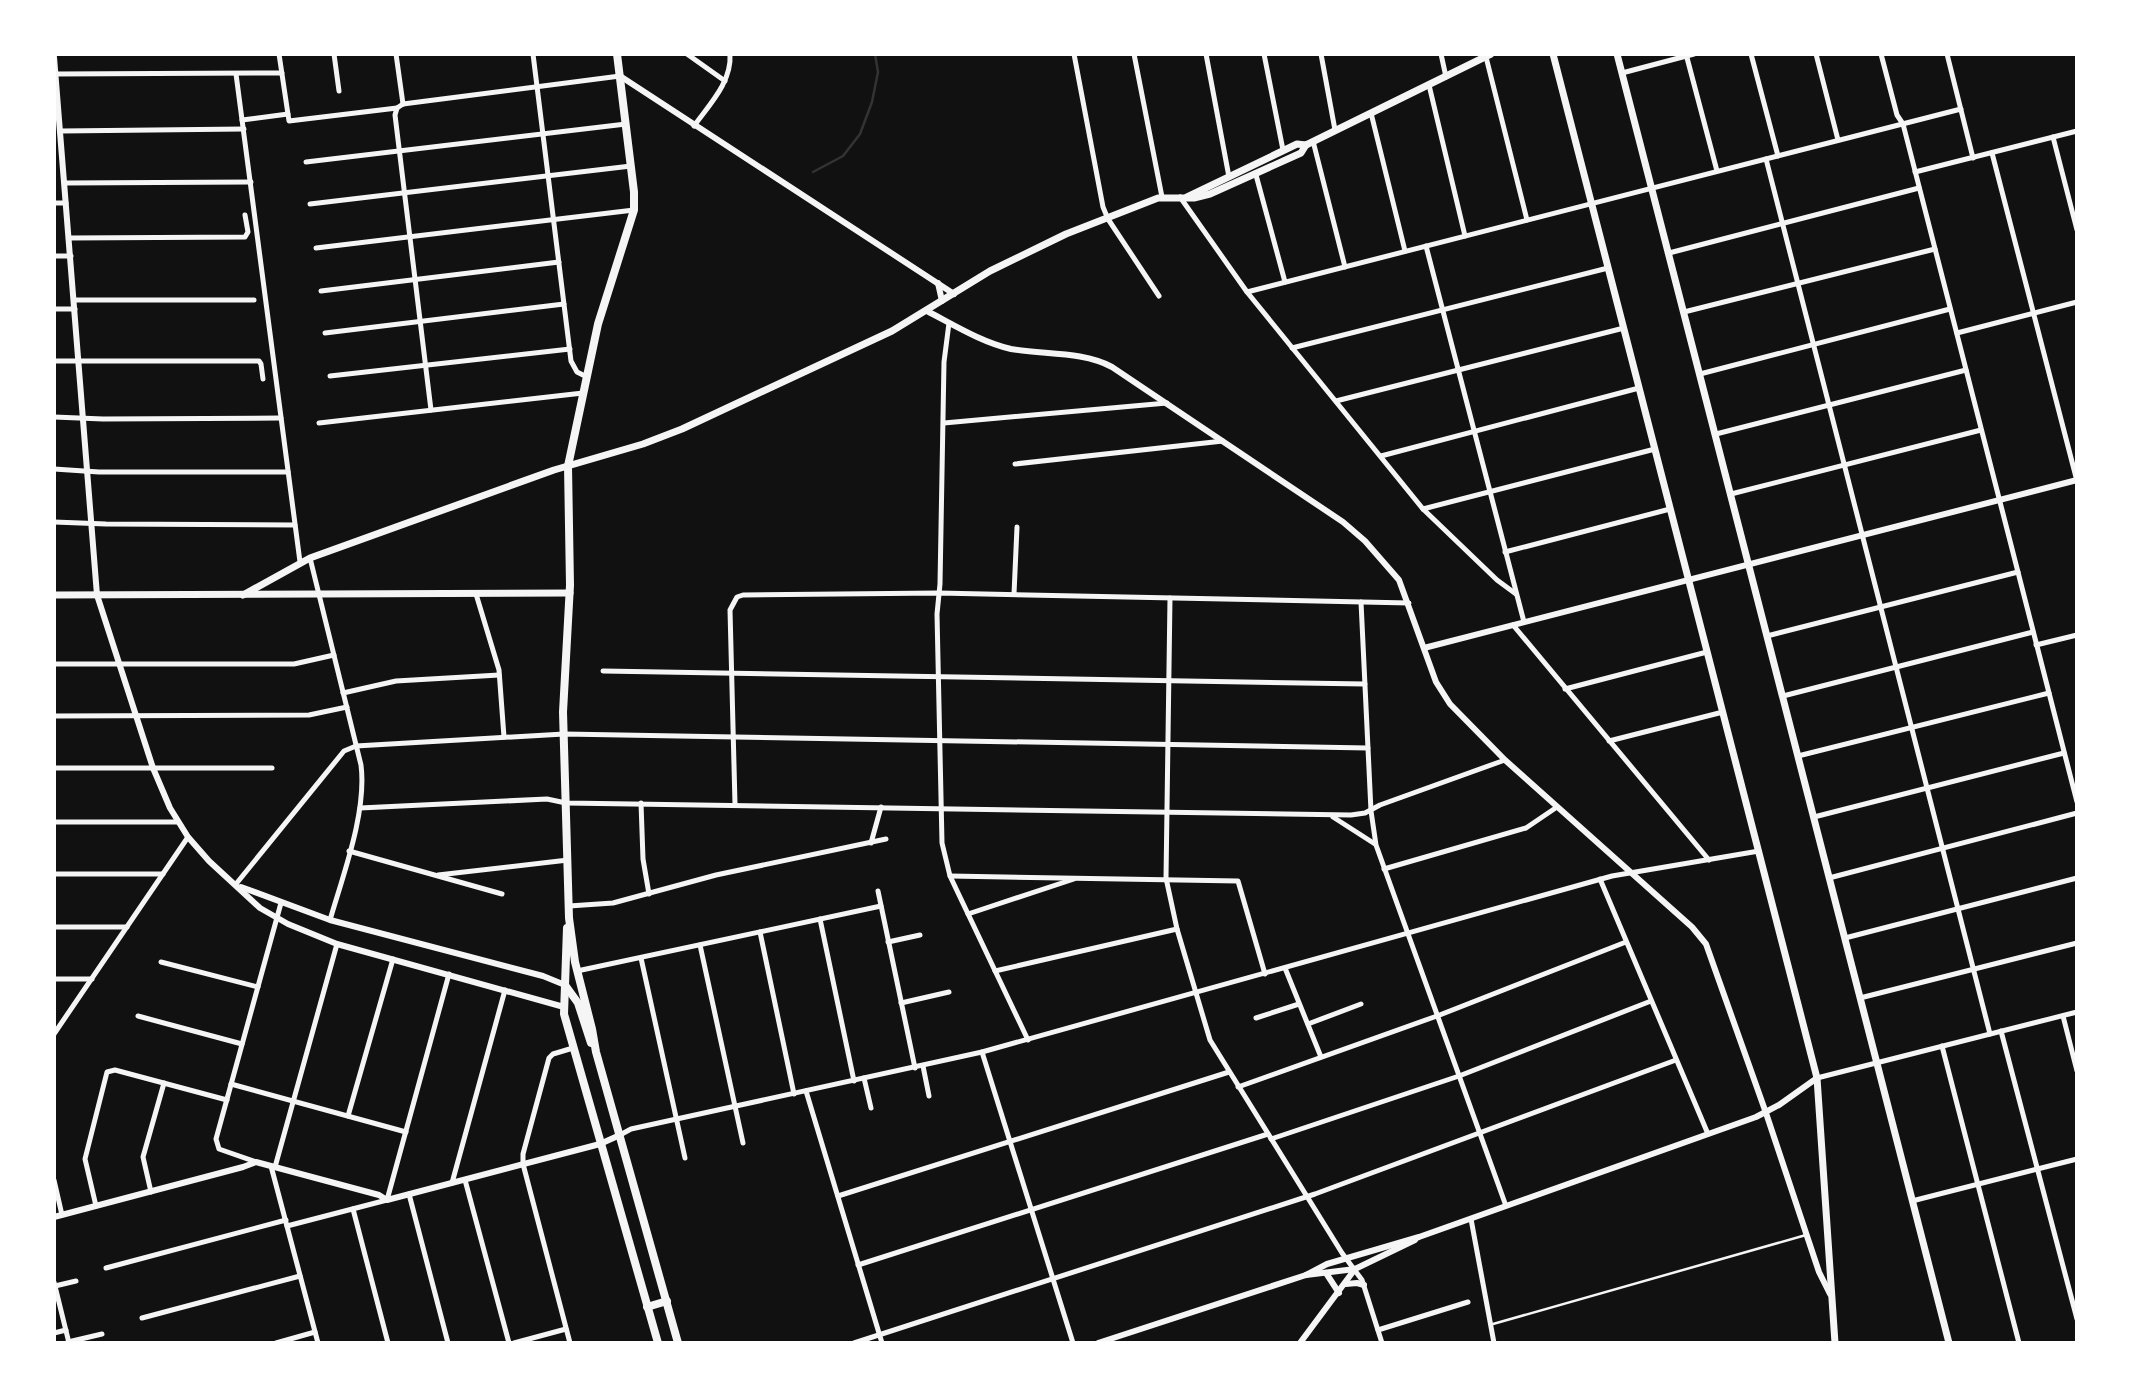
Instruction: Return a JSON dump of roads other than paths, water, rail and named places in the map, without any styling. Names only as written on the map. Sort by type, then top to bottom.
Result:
[{"type":"main road","points":[[617,54],[634,210],[603,308],[568,466],[569,593],[564,671],[564,734],[569,918],[564,1007],[573,1048],[658,1343]]},
{"type":"main road","points":[[1553,54],[1817,1079],[1835,1343]]},
{"type":"main road","points":[[1617,54],[1949,1343]]},
{"type":"main road","points":[[1184,197],[1283,150],[1297,144],[1309,143],[1489,56]]},
{"type":"main road","points":[[243,595],[310,558],[568,466],[643,444],[682,429],[892,331],[990,271],[1046,243],[1162,197],[1194,198],[1210,194],[1301,153],[1309,143]]},
{"type":"main road","points":[[54,595],[569,593]]},
{"type":"main road","points":[[569,918],[577,971],[596,1052]]},
{"type":"main road","points":[[565,985],[578,1003],[596,1052],[678,1343]]},
{"type":"main road","points":[[647,1307],[667,1301]]},
{"type":"street","points":[[279,54],[289,121],[620,76],[954,294]]},
{"type":"street","points":[[334,54],[339,91]]},
{"type":"street","points":[[396,54],[400,106],[396,115],[431,410]]},
{"type":"street","points":[[533,54],[570,349],[574,368],[587,377]]},
{"type":"street","points":[[687,54],[725,81]]},
{"type":"street","points":[[694,126],[725,81],[730,70],[730,54]]},
{"type":"street","points":[[1074,54],[1108,219],[1158,296]]},
{"type":"street","points":[[1134,54],[1162,197]]},
{"type":"street","points":[[1206,54],[1229,177]]},
{"type":"street","points":[[1264,54],[1283,150]]},
{"type":"street","points":[[1441,54],[1446,76]]},
{"type":"street","points":[[1751,54],[1778,156]]},
{"type":"street","points":[[1816,54],[1838,140]]},
{"type":"street","points":[[1881,54],[1897,115],[1903,124],[2064,753],[2074,779],[2077,802]]},
{"type":"street","points":[[1947,54],[1973,158]]},
{"type":"street","points":[[1322,55],[1335,130]]},
{"type":"street","points":[[1622,73],[1689,55],[1717,171]]},
{"type":"street","points":[[1489,56],[1527,220]]},
{"type":"street","points":[[54,57],[61,131],[58,151],[65,183],[97,595],[153,768],[177,822],[216,869],[260,908],[300,930],[337,944],[564,1007]]},
{"type":"street","points":[[56,74],[282,73]]},
{"type":"street","points":[[236,74],[300,562]]},
{"type":"street","points":[[1429,85],[1465,236]]},
{"type":"street","points":[[1247,292],[1961,109]]},
{"type":"street","points":[[1371,113],[1405,251]]},
{"type":"street","points":[[243,120],[288,114]]},
{"type":"street","points":[[306,162],[626,124]]},
{"type":"street","points":[[61,131],[244,129]]},
{"type":"street","points":[[1915,173],[2077,131]]},
{"type":"street","points":[[2053,137],[2077,230]]},
{"type":"street","points":[[1309,143],[1345,267]]},
{"type":"street","points":[[1424,648],[2077,480],[1992,153]]},
{"type":"street","points":[[1766,159],[1990,1034]]},
{"type":"street","points":[[310,204],[631,166]]},
{"type":"street","points":[[1256,174],[1284,282]]},
{"type":"street","points":[[65,183],[251,182]]},
{"type":"street","points":[[1669,253],[1919,188]]},
{"type":"street","points":[[1184,197],[1247,292],[1423,509],[1516,594]]},
{"type":"street","points":[[54,203],[66,203]]},
{"type":"street","points":[[316,248],[634,210]]},
{"type":"street","points":[[69,238],[245,237],[248,232],[246,215]]},
{"type":"street","points":[[1426,246],[1524,622]]},
{"type":"street","points":[[1684,312],[1935,248]]},
{"type":"street","points":[[54,256],[71,256]]},
{"type":"street","points":[[321,290],[559,262]]},
{"type":"street","points":[[1292,348],[1608,268]]},
{"type":"street","points":[[938,283],[942,301]]},
{"type":"street","points":[[74,300],[254,300]]},
{"type":"street","points":[[1956,333],[2077,302]]},
{"type":"street","points":[[325,332],[564,304]]},
{"type":"street","points":[[54,309],[75,309]]},
{"type":"street","points":[[1700,374],[1950,309]]},
{"type":"street","points":[[927,310],[976,336],[1009,348],[1106,363],[1343,522],[1386,563],[1399,580],[1409,603],[1442,692],[1458,713],[1505,760],[1692,927],[1706,944],[1819,1272],[1832,1298]]},
{"type":"street","points":[[949,323],[944,362],[937,614],[942,843],[950,876],[1028,1040]]},
{"type":"street","points":[[1336,401],[1624,328]]},
{"type":"street","points":[[330,376],[570,349]]},
{"type":"street","points":[[54,361],[259,361],[263,379]]},
{"type":"street","points":[[1716,434],[1966,370]]},
{"type":"street","points":[[1381,456],[1639,388]]},
{"type":"street","points":[[319,423],[583,393]]},
{"type":"street","points":[[944,423],[1168,403]]},
{"type":"street","points":[[54,417],[281,418]]},
{"type":"street","points":[[1731,494],[1981,430]]},
{"type":"street","points":[[1015,464],[1223,441]]},
{"type":"street","points":[[1423,509],[1655,449]]},
{"type":"street","points":[[54,470],[288,472]]},
{"type":"street","points":[[1505,552],[1670,509]]},
{"type":"street","points":[[54,522],[295,525]]},
{"type":"street","points":[[1014,594],[1017,527]]},
{"type":"street","points":[[310,558],[347,707],[362,782],[360,808],[330,920]]},
{"type":"street","points":[[1767,636],[2018,572]]},
{"type":"street","points":[[735,804],[730,610],[737,597],[755,594],[939,593],[1409,603]]},
{"type":"street","points":[[476,594],[499,675],[504,737]]},
{"type":"street","points":[[1170,598],[1166,878],[1195,993],[1207,1034],[1306,1197],[1364,1285],[1382,1343]]},
{"type":"street","points":[[1362,602],[1371,811],[1376,845],[1506,1206]]},
{"type":"street","points":[[1513,625],[1709,860]]},
{"type":"street","points":[[1783,696],[2033,632]]},
{"type":"street","points":[[2036,645],[2077,635]]},
{"type":"street","points":[[1565,689],[1707,652]]},
{"type":"street","points":[[54,664],[294,664],[334,655]]},
{"type":"street","points":[[603,671],[1365,684]]},
{"type":"street","points":[[343,693],[405,680],[499,675]]},
{"type":"street","points":[[1798,756],[2049,693]]},
{"type":"street","points":[[54,716],[309,715],[347,707]]},
{"type":"street","points":[[1608,741],[1723,712]]},
{"type":"street","points":[[236,884],[345,751],[356,746],[564,734],[1368,748]]},
{"type":"street","points":[[1814,817],[2064,753]]},
{"type":"street","points":[[360,808],[547,799],[566,803],[1359,815],[1505,760]]},
{"type":"street","points":[[54,768],[272,768]]},
{"type":"street","points":[[641,803],[642,859],[649,894]]},
{"type":"street","points":[[871,842],[881,807]]},
{"type":"street","points":[[1384,869],[1520,830],[1538,822],[1557,807]]},
{"type":"street","points":[[1829,878],[2077,813]]},
{"type":"street","points":[[1331,815],[1376,845]]},
{"type":"street","points":[[54,822],[177,822]]},
{"type":"street","points":[[54,1034],[188,837]]},
{"type":"street","points":[[569,906],[613,903],[716,875],[887,839]]},
{"type":"street","points":[[349,851],[502,894]]},
{"type":"street","points":[[106,1268],[465,1180],[600,1144],[631,1129],[982,1052],[1600,879],[1759,852]]},
{"type":"street","points":[[435,876],[568,860]]},
{"type":"street","points":[[54,874],[163,874]]},
{"type":"street","points":[[950,876],[1238,881],[1265,974]]},
{"type":"street","points":[[968,914],[1081,877]]},
{"type":"street","points":[[1845,938],[2077,878]]},
{"type":"street","points":[[1600,879],[1708,1134]]},
{"type":"street","points":[[236,884],[330,920],[543,976],[565,985]]},
{"type":"street","points":[[878,891],[915,1068]]},
{"type":"street","points":[[281,903],[216,1139],[217,1146],[223,1151],[256,1162],[379,1195],[387,1200]]},
{"type":"street","points":[[577,971],[881,906]]},
{"type":"street","points":[[820,919],[854,1081]]},
{"type":"street","points":[[54,927],[127,927]]},
{"type":"street","points":[[995,971],[1177,929]]},
{"type":"street","points":[[760,932],[794,1094]]},
{"type":"street","points":[[888,942],[920,935]]},
{"type":"street","points":[[1238,1087],[1437,1016],[1626,942]]},
{"type":"street","points":[[1860,998],[2077,943]]},
{"type":"street","points":[[318,1343],[273,1166],[337,944]]},
{"type":"street","points":[[700,945],[743,1143]]},
{"type":"street","points":[[641,958],[685,1158]]},
{"type":"street","points":[[348,1116],[393,959]]},
{"type":"street","points":[[161,962],[258,987]]},
{"type":"street","points":[[1285,968],[1321,1057]]},
{"type":"street","points":[[387,1200],[449,974]]},
{"type":"street","points":[[54,979],[92,979]]},
{"type":"street","points":[[452,1183],[505,990]]},
{"type":"street","points":[[901,1003],[949,992]]},
{"type":"street","points":[[858,1265],[1459,1076],[1651,1001]]},
{"type":"street","points":[[1256,1018],[1300,1004]]},
{"type":"street","points":[[1308,1024],[1362,1004]]},
{"type":"street","points":[[1306,1275],[1316,1269],[1471,1219],[1766,1113],[1817,1079],[2077,1012]]},
{"type":"street","points":[[138,1016],[242,1044]]},
{"type":"street","points":[[2063,1016],[2077,1071]]},
{"type":"street","points":[[2001,1031],[2077,1320]]},
{"type":"street","points":[[1942,1046],[2019,1343]]},
{"type":"street","points":[[570,1343],[523,1164],[525,1143],[549,1058],[553,1054],[573,1048]]},
{"type":"street","points":[[982,1052],[1073,1343]]},
{"type":"street","points":[[854,1343],[1306,1197],[1480,1135],[1676,1060]]},
{"type":"street","points":[[923,1066],[929,1096]]},
{"type":"street","points":[[96,1206],[85,1154],[109,1070],[227,1100]]},
{"type":"street","points":[[838,1196],[1229,1072]]},
{"type":"street","points":[[864,1078],[871,1108]]},
{"type":"street","points":[[151,1192],[143,1157],[164,1083]]},
{"type":"street","points":[[231,1084],[406,1132]]},
{"type":"street","points":[[806,1091],[882,1343]]},
{"type":"street","points":[[1912,1201],[2077,1159]]},
{"type":"street","points":[[54,1217],[256,1162]]},
{"type":"street","points":[[54,1180],[62,1215]]},
{"type":"street","points":[[465,1180],[512,1343],[566,1329]]},
{"type":"street","points":[[409,1194],[448,1343]]},
{"type":"street","points":[[353,1209],[388,1343]]},
{"type":"street","points":[[1471,1219],[1494,1343]]},
{"type":"street","points":[[1098,1343],[1306,1275],[1355,1269],[1399,1250],[1419,1237]]},
{"type":"street","points":[[1300,1343],[1355,1269]]},
{"type":"street","points":[[1326,1273],[1339,1293]]},
{"type":"street","points":[[142,1318],[300,1276]]},
{"type":"street","points":[[76,1281],[55,1284],[69,1342],[102,1334]]},
{"type":"street","points":[[1346,1284],[1364,1285]]},
{"type":"street","points":[[1378,1330],[1468,1303]]},
{"type":"street","points":[[54,1333],[66,1330]]},
{"type":"street","points":[[276,1343],[315,1332]]},
{"type":"lane","points":[[1491,1324],[1806,1235]]},
{"type":"waterway","points":[[813,172],[843,156],[860,134],[872,102],[878,72],[875,54]]}]
